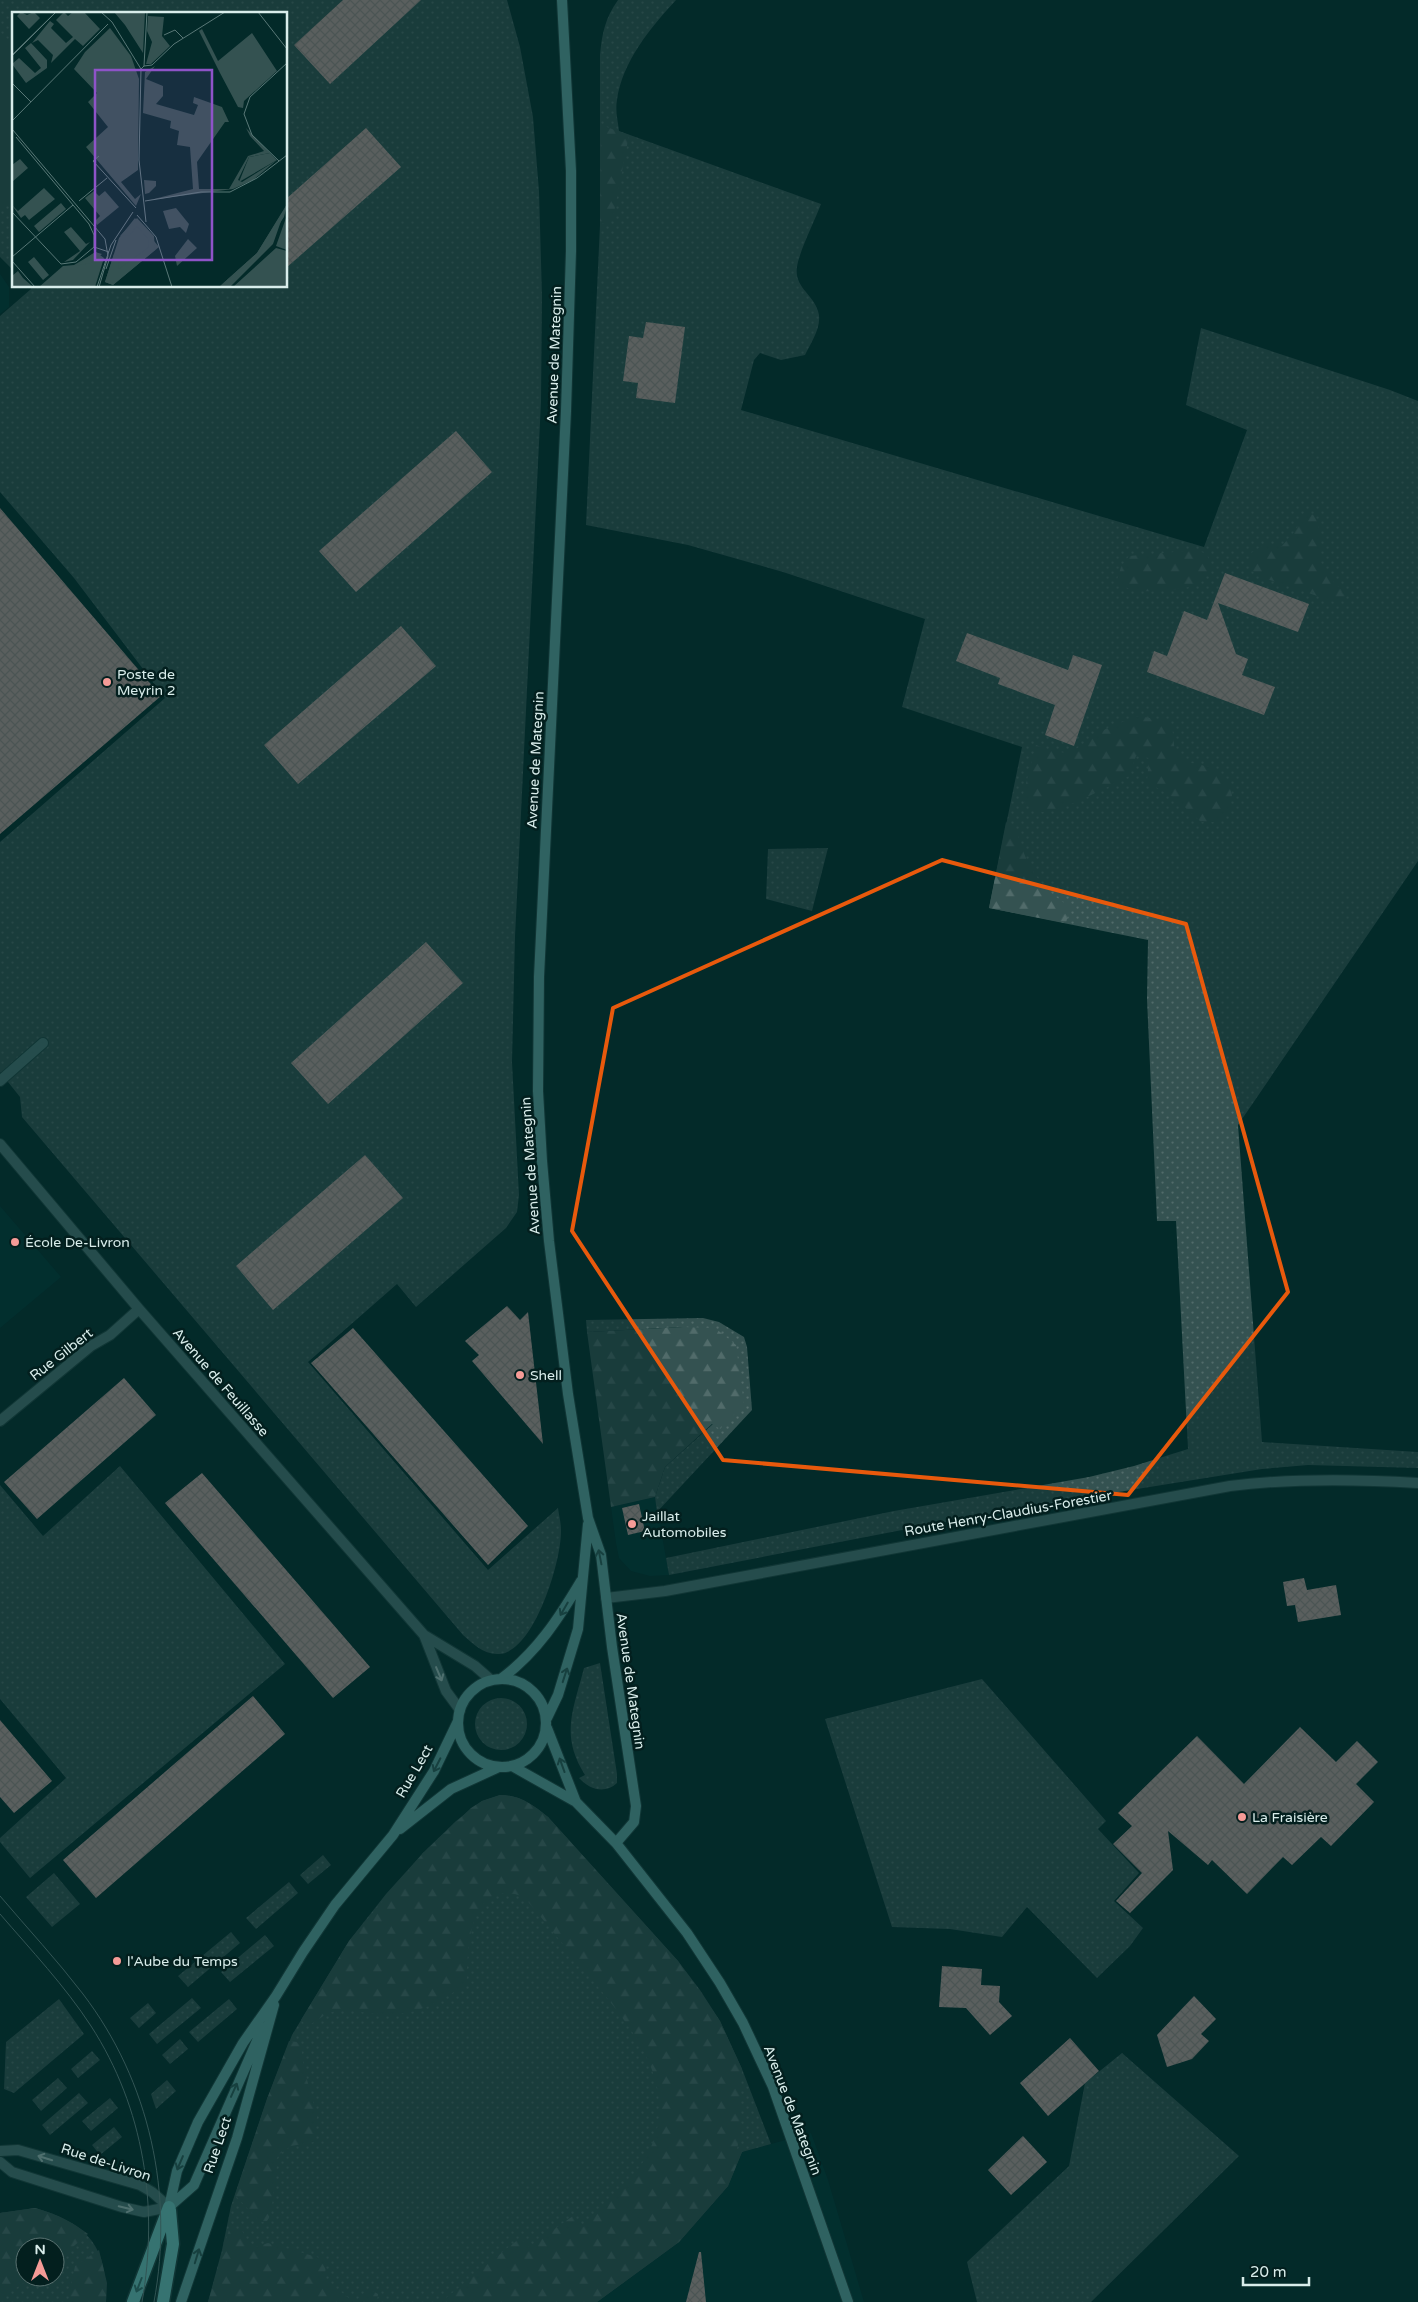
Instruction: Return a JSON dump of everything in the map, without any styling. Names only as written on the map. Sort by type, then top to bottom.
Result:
[{"type":"main road","name":"Avenue de Mategnin","points":[[562,0],[569,122],[571,251],[566,411],[539,977],[538,1091],[542,1161],[555,1300],[588,1518],[600,1555],[636,1806],[634,1822],[616,1843]]},
{"type":"main road","name":"Avenue de Mategnin","points":[[576,1802],[546,1723],[558,1695],[576,1639],[586,1555],[588,1518]]},
{"type":"main road","name":"Avenue de Mategnin","points":[[502,1678],[522,1664],[544,1638],[582,1579]]},
{"type":"main road","points":[[502,1678],[512,1679],[528,1686],[541,1700],[546,1723],[544,1738],[532,1755],[512,1766],[500,1767],[489,1765],[470,1752],[463,1743],[458,1721],[460,1710],[472,1690],[491,1680],[502,1678]]},
{"type":"main road","name":"Rue Lect","points":[[133,2302],[169,2207],[177,2171],[198,2122],[243,2043],[276,1996],[303,1952],[335,1905],[393,1835],[434,1771],[458,1721]]},
{"type":"main road","name":"Avenue de Mategnin","points":[[512,1766],[576,1802],[616,1843],[687,1933],[743,2023],[773,2087],[848,2302]]},
{"type":"main road","name":"Rue Lect","points":[[393,1835],[451,1789],[500,1767]]},
{"type":"main road","name":"Rue Lect","points":[[169,2207],[194,2184],[276,1996]]},
{"type":"main road","name":"Rue Lect","points":[[181,2302],[237,2138],[276,1996]]},
{"type":"main road","name":"Rue Lect","points":[[163,2302],[173,2244],[169,2207]]},
{"type":"street","points":[[0,1081],[43,1043]]},
{"type":"street","name":"Avenue de Feuillasse","points":[[0,1144],[140,1310],[424,1635],[475,1666],[491,1680]]},
{"type":"street","name":"Rue Gilbert","points":[[0,1421],[91,1346],[110,1335],[140,1310]]},
{"type":"street","name":"Route Henry-Claudius-Forestier","points":[[606,1598],[665,1590],[1230,1486],[1278,1480],[1314,1479],[1418,1484]]},
{"type":"street","name":"Avenue de Feuillasse","points":[[424,1635],[446,1691],[460,1710]]},
{"type":"street","name":"Rue de-Livron","points":[[0,2151],[18,2150],[140,2184],[169,2207]]},
{"type":"street","points":[[0,2162],[12,2172],[122,2207],[144,2212],[169,2207]]},
{"type":"highlighted area","points":[[942,860],[1186,924],[1288,1292],[1128,1495],[723,1460],[572,1231],[613,1008]]},
{"type":"shaded area","points":[[0,274],[9,287],[9,307],[0,314]]},
{"type":"shaded area","name":"École De-Livron","points":[[0,1206],[61,1277],[0,1328]]},
{"type":"shaded area","points":[[655,1497],[669,1575],[650,1576],[631,1571],[619,1558],[616,1543],[611,1507]]},
{"type":"shaded area","points":[[811,2133],[828,2180],[864,2302],[597,2302],[679,2242],[728,2186],[742,2152]]},
{"type":"green space","points":[[0,0],[507,0],[520,47],[533,117],[539,191],[542,296],[541,402],[515,937],[512,1062],[519,1195],[517,1212],[506,1228],[416,1307],[397,1284],[308,1362],[488,1570],[558,1508],[561,1527],[560,1544],[551,1582],[544,1603],[534,1622],[524,1638],[512,1650],[499,1654],[488,1653],[463,1635],[22,1117],[20,1097],[0,1072],[0,842],[165,698],[74,578],[0,492],[0,316],[30,288],[288,288],[288,12],[12,12],[12,269],[0,257]]},
{"type":"green space","points":[[618,0],[676,0],[648,33],[625,72],[616,104],[619,131],[821,204],[797,267],[798,280],[816,305],[818,311],[819,322],[816,334],[805,355],[781,360],[760,353],[754,360],[741,410],[1204,547],[1247,430],[1186,405],[1201,328],[1418,401],[1418,861],[1238,1125],[1262,1442],[1418,1452],[1418,1468],[1308,1465],[1262,1469],[923,1526],[669,1575],[666,1558],[894,1511],[1089,1477],[1134,1466],[1188,1449],[1176,1221],[1157,1221],[1147,999],[1148,940],[989,908],[1022,747],[902,707],[925,619],[783,572],[688,545],[586,525],[600,225],[600,55],[605,26]]},
{"type":"green space","points":[[0,32],[12,43],[12,196],[0,208]]},
{"type":"green space","points":[[601,125],[629,135],[613,218],[600,225]]},
{"type":"green space","points":[[1304,513],[1315,515],[1321,535],[1320,561],[1335,584],[1349,595],[1335,602],[1258,576],[1250,569],[1251,553],[1264,545],[1282,546],[1296,530]]},
{"type":"green space","points":[[1196,550],[1207,554],[1211,568],[1199,585],[1146,591],[1135,590],[1116,583],[1121,567],[1129,556]]},
{"type":"green space","points":[[1139,716],[1161,720],[1172,725],[1175,754],[1191,763],[1211,767],[1227,779],[1232,795],[1229,810],[1217,822],[1201,822],[1176,799],[1147,782],[1149,758],[1136,756],[1129,776],[1065,807],[1042,812],[1032,808],[1022,799],[1036,745],[1057,752],[1070,751],[1108,728]]},
{"type":"green space","points":[[1006,822],[1018,835],[1027,860],[1041,883],[1054,896],[1070,906],[1066,923],[989,908]]},
{"type":"green space","points":[[828,848],[812,911],[766,899],[768,849]]},
{"type":"green space","points":[[703,1318],[719,1322],[744,1337],[747,1347],[752,1410],[657,1512],[655,1497],[665,1467],[713,1424],[683,1327],[587,1332],[586,1320]]},
{"type":"green space","points":[[683,1327],[715,1328],[736,1345],[744,1404],[720,1429],[712,1424],[665,1467],[655,1497],[611,1507],[587,1332]]},
{"type":"green space","points":[[120,1466],[285,1664],[30,1878],[0,1842],[0,1838],[66,1778],[0,1699],[0,1485],[43,1536]]},
{"type":"green space","points":[[600,1663],[617,1774],[617,1783],[608,1789],[593,1788],[579,1778],[585,1775],[577,1761],[571,1735],[573,1710],[584,1668]]},
{"type":"green space","points":[[982,1679],[1106,1821],[1098,1829],[1139,1873],[1114,1901],[1143,1928],[1130,1946],[1097,1978],[1027,1907],[1002,1937],[950,1929],[892,1927],[825,1719]]},
{"type":"green space","points":[[496,1698],[506,1698],[515,1702],[523,1710],[527,1724],[523,1738],[515,1746],[506,1750],[496,1750],[487,1746],[479,1738],[475,1729],[475,1719],[479,1710],[487,1702]]},
{"type":"green space","points":[[500,1795],[520,1799],[548,1817],[678,1961],[720,2021],[742,2069],[771,2144],[742,2152],[728,2186],[679,2242],[597,2302],[208,2302],[231,2206],[267,2099],[292,2035],[349,1941],[386,1894],[423,1853],[456,1821],[482,1801]]},
{"type":"green space","points":[[500,1795],[520,1799],[548,1817],[678,1961],[720,2021],[742,2069],[739,2118],[742,2125],[737,2149],[742,2152],[728,2186],[679,2242],[597,2302],[441,2302],[520,2238],[529,2247],[573,2216],[583,2227],[620,2191],[637,2171],[650,2149],[658,2124],[659,2099],[654,2076],[632,2031],[601,1990],[524,1897],[506,1893],[492,1897],[482,1906],[475,1919],[471,1935],[468,1952],[467,1984],[436,2003],[404,2013],[378,2014],[342,2011],[332,2012],[306,2025],[301,2020],[349,1941],[423,1853],[471,1808],[482,1801]]},
{"type":"green space","points":[[323,1855],[331,1865],[308,1884],[300,1875]]},
{"type":"green space","points":[[54,1873],[80,1904],[52,1927],[26,1897]]},
{"type":"green space","points":[[289,1882],[298,1893],[256,1929],[246,1918]]},
{"type":"green space","points":[[231,1932],[240,1943],[188,1987],[178,1976]]},
{"type":"green space","points":[[265,1935],[274,1946],[230,1982],[221,1972]]},
{"type":"green space","points":[[192,1998],[201,2008],[157,2044],[149,2034]]},
{"type":"green space","points":[[59,1999],[84,2034],[14,2093],[4,2089],[6,2042]]},
{"type":"green space","points":[[229,1999],[237,2009],[198,2042],[189,2032]]},
{"type":"green space","points":[[148,2003],[156,2013],[139,2028],[130,2018]]},
{"type":"green space","points":[[180,2039],[188,2049],[170,2064],[162,2055]]},
{"type":"green space","points":[[289,2041],[297,2042],[301,2046],[304,2069],[317,2116],[314,2142],[291,2146],[278,2155],[271,2214],[267,2221],[260,2222],[235,2195],[267,2099]]},
{"type":"green space","points":[[92,2051],[100,2060],[78,2078],[71,2069]]},
{"type":"green space","points":[[1122,2053],[1239,2156],[1091,2302],[977,2302],[967,2262],[1069,2166],[1085,2083]]},
{"type":"green space","points":[[58,2078],[67,2088],[41,2111],[32,2100]]},
{"type":"green space","points":[[167,2080],[176,2091],[156,2109],[151,2094]]},
{"type":"green space","points":[[79,2093],[88,2103],[50,2135],[42,2125]]},
{"type":"green space","points":[[110,2098],[118,2108],[91,2131],[82,2121]]},
{"type":"green space","points":[[114,2127],[122,2137],[100,2155],[92,2145]]},
{"type":"green space","points":[[35,2208],[69,2221],[91,2240],[103,2266],[106,2283],[106,2302],[0,2302],[0,2213]]},
{"type":"green space","points":[[35,2208],[63,2218],[88,2234],[65,2254],[65,2237],[15,2237],[15,2287],[17,2287],[0,2301],[0,2213]]},
{"type":"green space","points":[[241,2229],[252,2248],[268,2243],[327,2260],[324,2279],[354,2302],[208,2302],[229,2230]]},
{"type":"green space","points":[[99,2250],[107,2283],[106,2302],[68,2302],[75,2266]]},
{"type":"green space","points":[[369,2289],[378,2294],[377,2302],[354,2302]]},
{"type":"building","points":[[343,0],[421,0],[330,84],[294,45]]},
{"type":"building","points":[[366,128],[401,167],[288,266],[288,197]]},
{"type":"building","points":[[646,322],[685,327],[675,403],[636,398],[638,383],[623,381],[629,336],[643,338]]},
{"type":"building","points":[[456,431],[492,472],[356,592],[319,551]]},
{"type":"building","points":[[0,508],[161,696],[0,834]]},
{"type":"building","points":[[1225,573],[1309,604],[1298,632],[1218,603],[1236,654],[1248,659],[1242,675],[1275,687],[1264,715],[1147,672],[1154,651],[1167,656],[1184,611],[1207,620]]},
{"type":"building","points":[[401,626],[436,666],[298,784],[264,745]]},
{"type":"building","points":[[967,633],[1068,670],[1073,655],[1102,665],[1074,746],[1045,735],[1055,705],[998,684],[1000,678],[956,661]]},
{"type":"building","points":[[426,942],[463,983],[328,1104],[291,1063]]},
{"type":"building","points":[[365,1155],[403,1198],[273,1310],[236,1266]]},
{"type":"building","points":[[507,1306],[520,1320],[528,1312],[543,1444],[472,1361],[479,1355],[465,1341]]},
{"type":"building","points":[[353,1328],[528,1526],[488,1565],[311,1363]]},
{"type":"building","points":[[124,1378],[156,1415],[37,1519],[4,1482]]},
{"type":"building","points":[[202,1473],[370,1667],[333,1698],[165,1503]]},
{"type":"building","points":[[639,1504],[645,1531],[628,1535],[622,1508]]},
{"type":"building","points":[[1304,1578],[1307,1590],[1336,1585],[1341,1615],[1298,1622],[1295,1605],[1287,1606],[1283,1582]]},
{"type":"building","points":[[253,1696],[285,1734],[96,1898],[63,1860]]},
{"type":"building","points":[[0,1720],[52,1781],[14,1813],[0,1797]]},
{"type":"building","points":[[1300,1727],[1336,1762],[1357,1741],[1378,1762],[1356,1784],[1374,1802],[1331,1846],[1321,1837],[1292,1865],[1283,1857],[1247,1894],[1212,1860],[1208,1865],[1168,1831],[1173,1870],[1130,1913],[1116,1901],[1142,1873],[1113,1844],[1132,1826],[1118,1813],[1197,1736],[1244,1784]]},
{"type":"building","points":[[942,1966],[982,1969],[981,1985],[1000,1986],[999,2002],[1012,2016],[990,2035],[966,2008],[939,2007]]},
{"type":"building","points":[[1194,1996],[1216,2019],[1201,2034],[1209,2041],[1192,2059],[1167,2067],[1157,2035]]},
{"type":"building","points":[[1070,2038],[1099,2071],[1048,2116],[1020,2083]]},
{"type":"building","points":[[1023,2136],[1047,2162],[1011,2195],[988,2170]]},
{"type":"building","points":[[699,2252],[701,2252],[706,2302],[686,2302]]},
{"type":"tram line","points":[[0,1896],[83,1994],[106,2028],[125,2064],[140,2102],[151,2140],[158,2180],[161,2221],[154,2302]]},
{"type":"tram line","points":[[0,1914],[81,2011],[109,2057],[124,2090],[135,2124],[143,2159],[147,2194],[149,2230],[142,2302]]},
{"type":"place","name":"Poste de Meyrin 2","points":[[107,682]]},
{"type":"place","name":"École De-Livron","points":[[15,1242]]},
{"type":"place","name":"Shell","points":[[520,1375]]},
{"type":"place","name":"Jaillat Automobiles","points":[[632,1524]]},
{"type":"place","name":"La Fraisière","points":[[1242,1817]]},
{"type":"place","name":"l'Aube du Temps","points":[[117,1961]]}]
